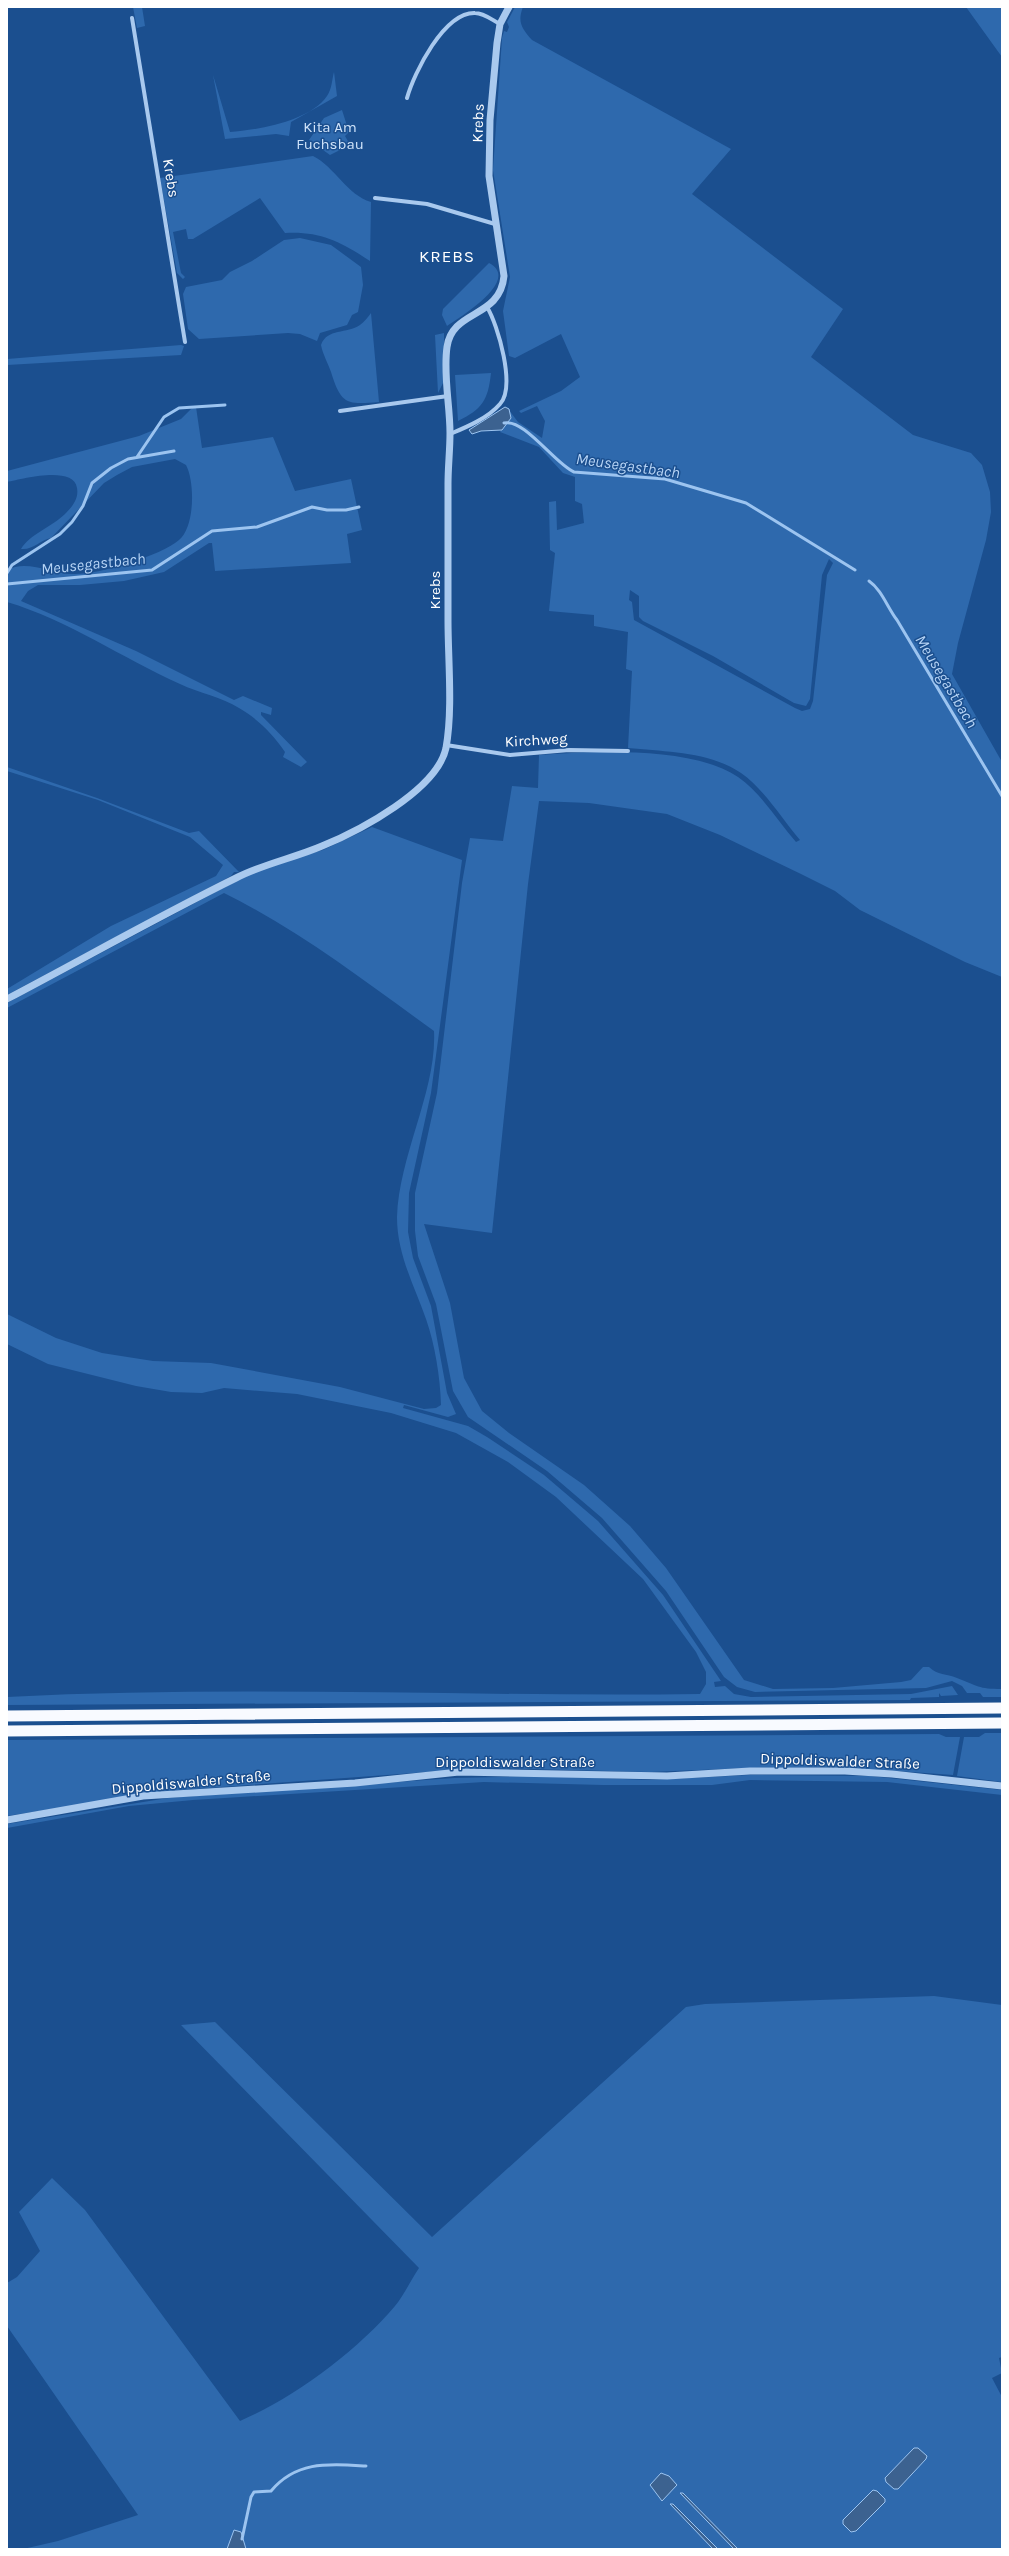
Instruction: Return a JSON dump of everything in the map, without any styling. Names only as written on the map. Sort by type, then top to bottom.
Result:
[{"type":"highway","points":[[7,1716],[1002,1708]]},
{"type":"highway","points":[[7,1731],[1002,1723]]},
{"type":"street","name":"Krebs","points":[[7,999],[238,876],[288,856],[321,847],[375,818],[423,785],[443,758],[446,745],[449,681],[448,481],[450,434],[447,347],[449,338],[461,323],[495,302],[503,287],[504,276],[489,176],[490,120],[500,24],[509,7]]},
{"type":"street","points":[[406,98],[436,37],[445,28],[471,13],[482,14],[500,24]]},
{"type":"street","name":"Krebs","points":[[132,18],[185,342]]},
{"type":"street","points":[[375,198],[427,204],[495,224]]},
{"type":"street","points":[[450,434],[489,414],[502,403],[506,384],[503,352],[494,319],[487,307]]},
{"type":"street","points":[[340,412],[448,396]]},
{"type":"street","name":"Kirchweg","points":[[446,745],[510,755],[569,750],[628,751]]},
{"type":"street","name":"Dippoldiswalder Straße","points":[[7,1820],[143,1796],[355,1783],[458,1772],[667,1776],[750,1771],[845,1771],[892,1774],[1002,1786]]},
{"type":"green space","points":[[133,7],[142,7],[145,26],[137,28]]},
{"type":"green space","points":[[515,7],[523,7],[520,17],[523,29],[532,40],[731,149],[692,194],[843,309],[811,357],[913,435],[971,453],[982,465],[990,492],[991,512],[986,540],[958,643],[952,674],[1002,762],[1002,977],[965,962],[860,910],[835,891],[801,874],[720,835],[667,814],[589,803],[539,801],[528,884],[492,1233],[424,1224],[450,1303],[464,1378],[482,1411],[509,1433],[584,1485],[630,1526],[666,1568],[744,1680],[773,1689],[833,1688],[911,1680],[923,1667],[929,1667],[939,1673],[953,1676],[978,1686],[1002,1689],[1002,1697],[983,1697],[980,1693],[967,1693],[962,1686],[952,1681],[926,1688],[755,1692],[737,1687],[724,1677],[666,1591],[602,1518],[547,1471],[468,1417],[453,1391],[436,1304],[418,1256],[415,1231],[415,1193],[437,1093],[462,883],[470,838],[503,841],[512,786],[538,788],[539,755],[613,752],[669,755],[695,760],[719,767],[738,777],[754,791],[796,842],[800,840],[757,787],[741,773],[728,766],[701,756],[628,748],[632,671],[626,669],[628,632],[594,626],[594,615],[549,611],[555,553],[550,550],[549,502],[556,501],[557,530],[584,523],[582,504],[575,501],[575,477],[563,473],[539,447],[500,432],[506,422],[509,410],[518,422],[542,438],[545,421],[537,406],[521,413],[519,411],[561,391],[580,377],[561,334],[515,358],[509,356],[503,311],[510,277],[493,170],[502,38],[504,31],[507,32],[509,27],[507,22]],"holes":[[[829,559],[833,563],[827,575],[813,701],[810,709],[802,711],[634,620],[632,602],[629,600],[630,590],[639,596],[639,617],[643,621],[713,656],[794,703],[806,706],[810,699],[822,575]]]},
{"type":"green space","points":[[966,7],[1002,7],[1002,57]]},
{"type":"green space","points":[[334,72],[337,96],[310,111],[319,105],[329,93]]},
{"type":"green space","points":[[213,75],[230,132],[283,123],[307,113],[291,122],[289,136],[276,134],[225,139]]},
{"type":"green space","name":"Kita Am Fuchsbau","points":[[342,110],[349,132],[345,136],[349,143],[342,149],[330,155],[309,140],[324,118]]},
{"type":"green space","points":[[313,156],[328,167],[355,193],[371,202],[370,261],[350,248],[330,239],[309,234],[285,233],[260,198],[193,239],[188,239],[186,229],[173,232],[181,273],[185,277],[183,279],[177,273],[160,178]]},
{"type":"green space","points":[[300,238],[331,245],[361,267],[363,285],[358,312],[352,315],[347,325],[320,333],[317,341],[300,334],[288,333],[199,339],[188,329],[183,294],[186,287],[222,280],[230,272],[252,261],[284,240]]},
{"type":"green space","points":[[489,263],[497,270],[498,279],[493,288],[485,298],[447,326],[442,315],[443,309]]},
{"type":"green space","points":[[371,313],[379,402],[352,402],[346,400],[338,391],[321,345],[328,336],[355,328],[360,325]]},
{"type":"green space","points":[[444,333],[444,381],[438,393],[435,335]]},
{"type":"green space","points":[[181,345],[184,346],[181,355],[7,365],[7,359]]},
{"type":"green space","points":[[491,373],[488,391],[482,403],[473,412],[458,421],[455,375]]},
{"type":"green space","points":[[193,407],[196,407],[202,448],[273,437],[295,491],[351,479],[362,530],[347,534],[351,563],[215,571],[212,543],[209,543],[164,572],[124,581],[80,585],[38,585],[28,591],[21,601],[136,651],[234,700],[243,696],[272,708],[271,715],[261,712],[261,715],[307,762],[301,767],[283,757],[285,752],[259,722],[232,704],[180,684],[52,619],[7,602],[7,570],[15,567],[31,566],[65,573],[84,573],[113,568],[144,558],[170,546],[179,540],[184,534],[188,525],[191,515],[192,493],[191,482],[186,465],[175,459],[132,467],[104,483],[51,538],[30,548],[21,549],[30,539],[60,519],[68,511],[76,499],[77,488],[74,481],[67,477],[57,475],[46,475],[7,482],[7,471],[139,436],[181,419]]},
{"type":"green space","points":[[7,767],[97,798],[189,833],[199,831],[239,872],[234,872],[231,876],[7,995],[7,989],[111,926],[216,876],[223,865],[190,837],[98,800],[7,771]]},
{"type":"green space","points":[[372,827],[462,860],[431,1093],[409,1193],[408,1232],[413,1258],[431,1306],[447,1393],[456,1414],[448,1417],[404,1405],[403,1408],[468,1426],[487,1437],[544,1475],[598,1521],[663,1595],[721,1681],[714,1682],[715,1687],[725,1686],[734,1694],[751,1697],[911,1694],[952,1686],[958,1695],[941,1696],[939,1693],[939,1697],[911,1698],[910,1700],[7,1705],[7,1697],[180,1692],[700,1694],[706,1684],[706,1672],[696,1652],[643,1579],[556,1497],[508,1462],[456,1433],[391,1413],[297,1394],[224,1388],[202,1393],[171,1392],[136,1386],[48,1364],[7,1344],[7,1314],[56,1338],[102,1353],[153,1361],[211,1363],[340,1387],[424,1409],[436,1408],[441,1405],[440,1383],[432,1339],[403,1257],[397,1217],[399,1194],[404,1170],[430,1076],[434,1031],[305,940],[279,923],[224,893],[7,1008],[7,1003],[242,878],[274,864],[323,850]]},
{"type":"green space","points":[[985,1733],[1002,1733],[1002,1782],[957,1776],[964,1737],[979,1737]]},
{"type":"green space","points":[[939,1734],[946,1737],[960,1737],[953,1775],[841,1767],[749,1768],[649,1772],[483,1768],[166,1791],[7,1816],[7,1740]]},
{"type":"green space","points":[[749,1775],[870,1776],[1002,1790],[1002,1795],[887,1782],[750,1780],[712,1785],[603,1785],[484,1782],[193,1800],[129,1806],[7,1828],[7,1824],[168,1798],[454,1778],[542,1776],[649,1780]]},
{"type":"green space","points":[[934,1996],[1002,2005],[1002,2357],[999,2358],[1002,2373],[992,2378],[1002,2397],[1002,2549],[23,2549],[58,2541],[138,2515],[7,2326],[7,2283],[17,2277],[40,2251],[19,2212],[52,2178],[85,2210],[240,2421],[282,2400],[324,2372],[362,2340],[395,2306],[419,2268],[181,2025],[215,2022],[432,2237],[686,2007],[705,2004]]},
{"type":"shaded area","points":[[505,407],[509,409],[511,418],[502,430],[481,431],[472,434],[469,430]]},
{"type":"shaded area","points":[[914,2448],[918,2448],[927,2456],[926,2459],[898,2489],[894,2489],[886,2482],[885,2478]]},
{"type":"shaded area","points":[[661,2473],[669,2476],[677,2485],[662,2501],[650,2485]]},
{"type":"shaded area","points":[[873,2490],[877,2491],[885,2499],[885,2502],[856,2531],[851,2532],[843,2524],[843,2520]]},
{"type":"shaded area","points":[[680,2493],[683,2493],[738,2549],[734,2549]]},
{"type":"shaded area","points":[[670,2504],[673,2504],[718,2549],[713,2549]]},
{"type":"shaded area","points":[[234,2530],[241,2532],[246,2549],[227,2549]]},
{"type":"waterway","points":[[137,457],[164,417],[179,408],[225,405]]},
{"type":"waterway","name":"Meusegastbach","points":[[504,423],[512,423],[521,427],[566,467],[574,472],[665,479],[746,503],[855,570]]},
{"type":"waterway","points":[[7,573],[12,565],[60,534],[72,522],[83,506],[92,483],[111,468],[128,459],[174,451]]},
{"type":"waterway","name":"Meusegastbach","points":[[7,584],[152,570],[212,531],[257,527],[312,507],[327,510],[346,510],[359,507]]},
{"type":"waterway","name":"Meusegastbach","points":[[869,581],[874,585],[884,599],[1002,796]]},
{"type":"waterway","points":[[242,2539],[251,2497],[254,2492],[271,2491],[281,2481],[292,2474],[315,2466],[366,2466]]},
{"type":"district","name":"KREBS","points":[[447,256]]}]
